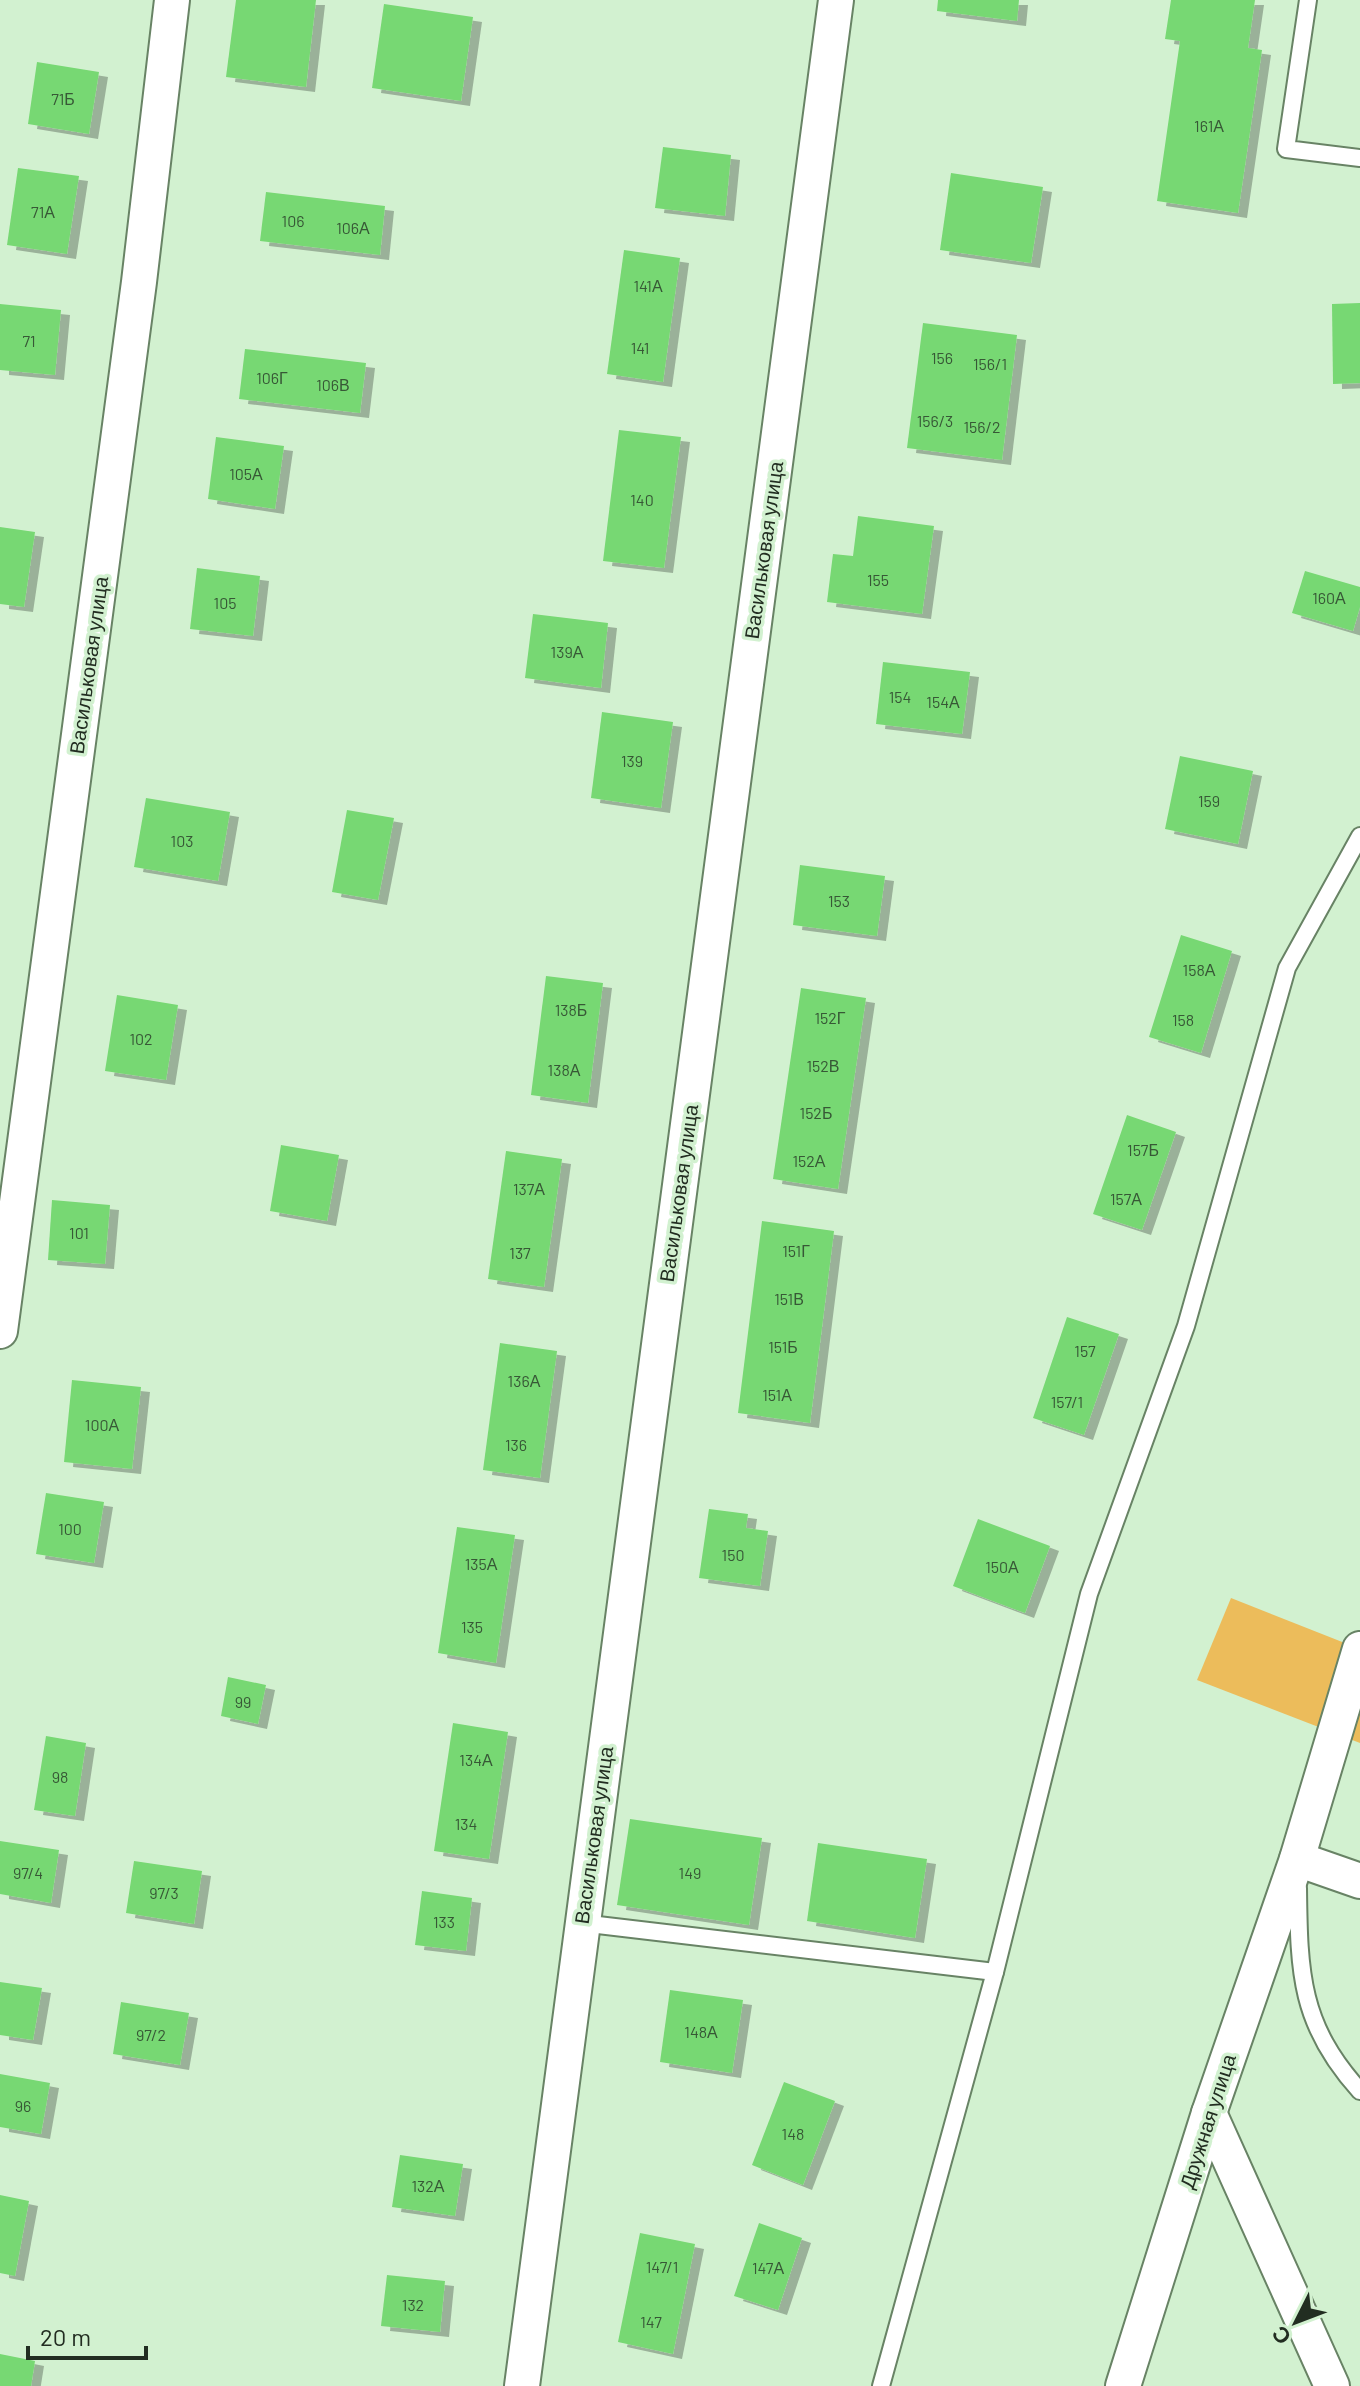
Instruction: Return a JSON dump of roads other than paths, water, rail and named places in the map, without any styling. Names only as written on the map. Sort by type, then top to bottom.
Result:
[{"type":"street","name":"Васильковая улица","points":[[0,1331],[139,282],[172,0]]},
{"type":"street","name":"Васильковая улица","points":[[522,2386],[836,0]]},
{"type":"street","name":"Дружная улица","points":[[1123,2386],[1209,2113],[1297,1859],[1360,1649]]},
{"type":"street","points":[[1297,1859],[1360,1881]]},
{"type":"street","points":[[1209,2113],[1332,2386]]},
{"type":"lane","points":[[1308,0],[1286,149],[1360,158]]},
{"type":"lane","points":[[881,2386],[995,1972],[1089,1594],[1186,1326],[1287,968],[1360,836]]},
{"type":"lane","points":[[1297,1859],[1299,1954],[1308,2007],[1326,2046],[1360,2091]]},
{"type":"lane","points":[[581,1923],[995,1972]]}]
